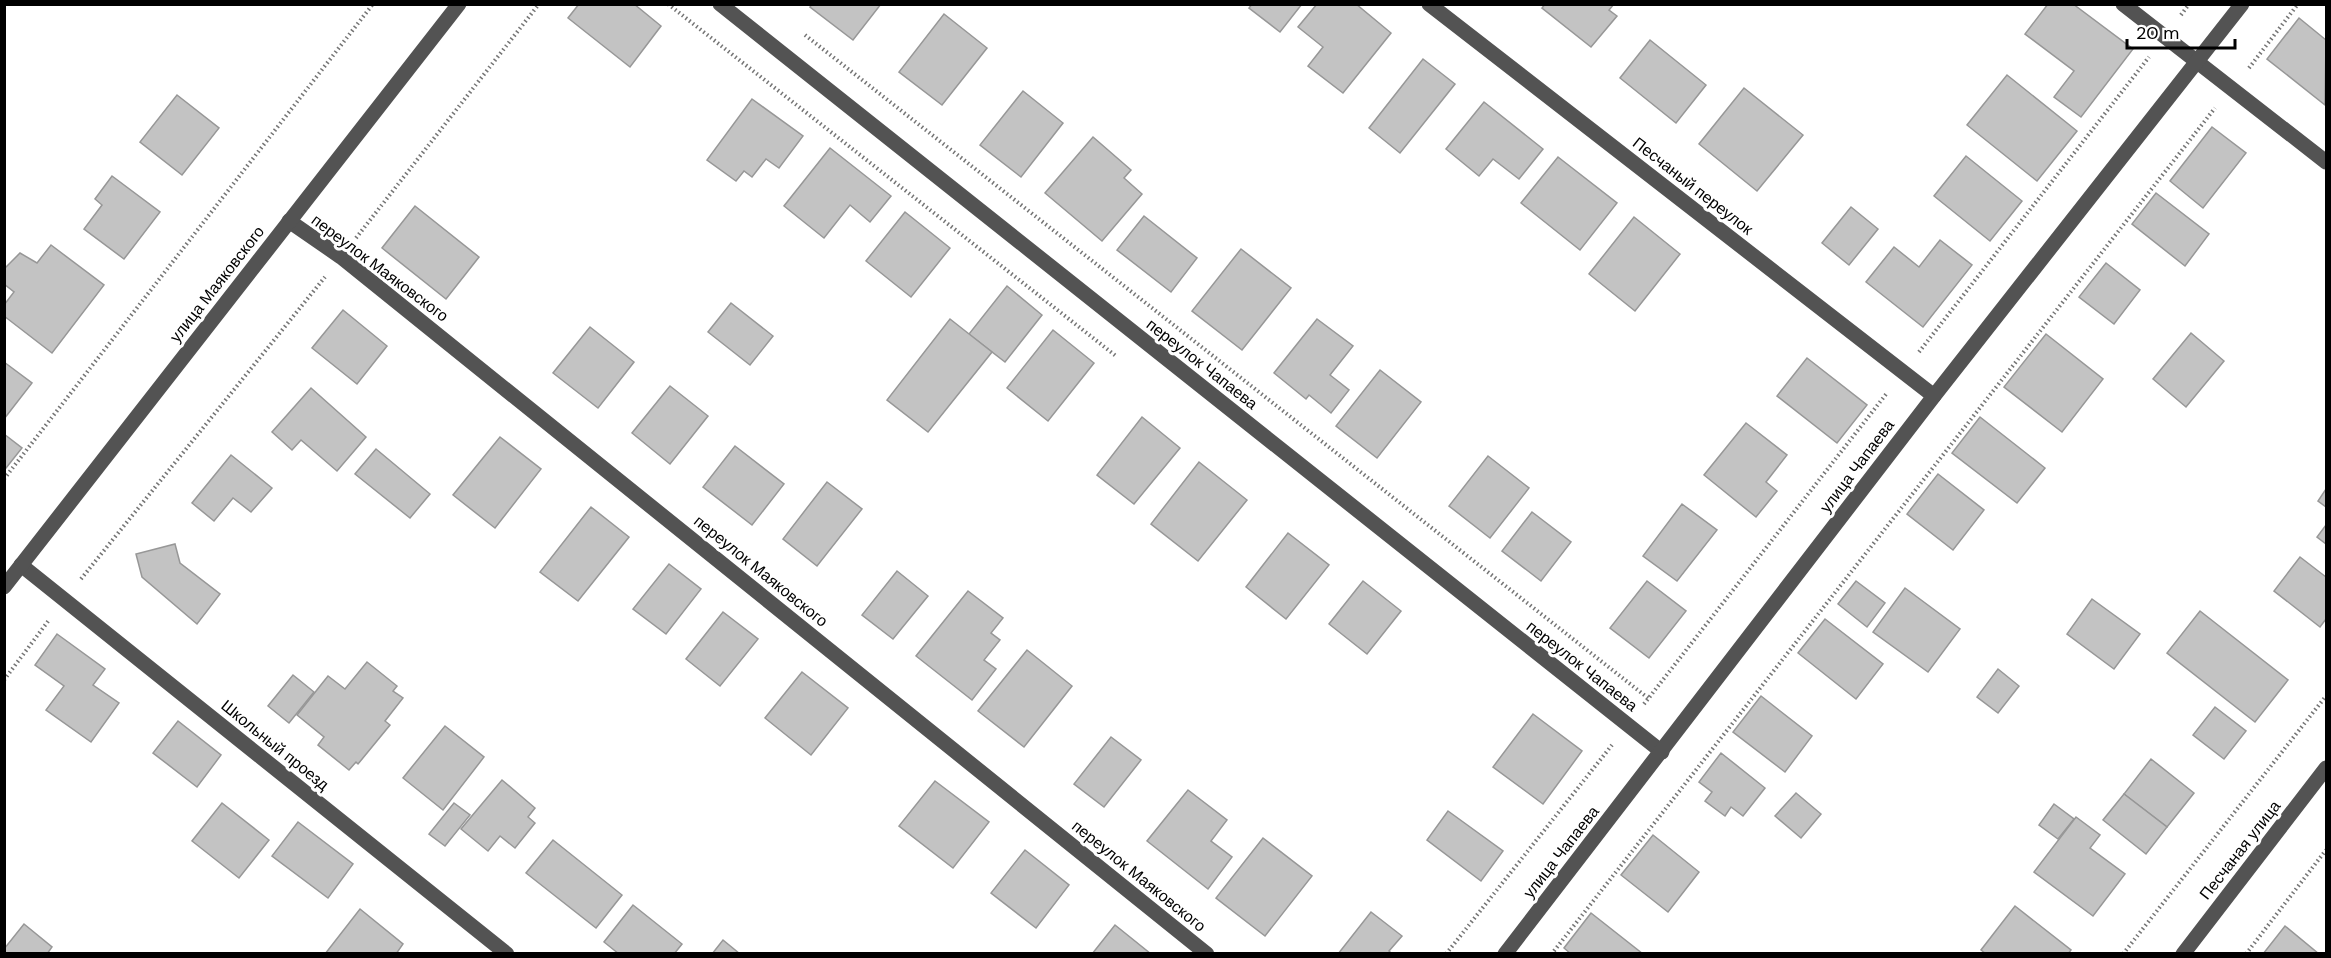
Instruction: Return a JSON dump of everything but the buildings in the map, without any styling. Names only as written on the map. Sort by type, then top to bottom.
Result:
[{"type":"street","name":"улица Маяковского","points":[[4,586],[459,4]]},
{"type":"street","name":"переулок Чапаева","points":[[720,4],[1662,752]]},
{"type":"street","name":"Песчаный переулок","points":[[1429,4],[1934,396]]},
{"type":"street","points":[[2123,4],[2326,162]]},
{"type":"street","name":"улица Чапаева","points":[[1505,954],[1934,396],[2242,4]]},
{"type":"street","name":"переулок Маяковского","points":[[288,221],[341,256],[1207,954]]},
{"type":"street","name":"Школьный проезд","points":[[21,565],[507,954]]},
{"type":"street","name":"Песчаная улица","points":[[2183,954],[2326,768]]},
{"type":"path","points":[[4,479],[373,4]]},
{"type":"path","points":[[4,680],[64,599],[341,256],[539,4]]},
{"type":"path","points":[[1554,951],[2230,87],[2298,4]]},
{"type":"path","points":[[805,34],[1648,698]]},
{"type":"path","points":[[2123,954],[2326,696]]},
{"type":"path","points":[[1446,954],[1628,725]]},
{"type":"path","points":[[2246,954],[2326,850]]}]
